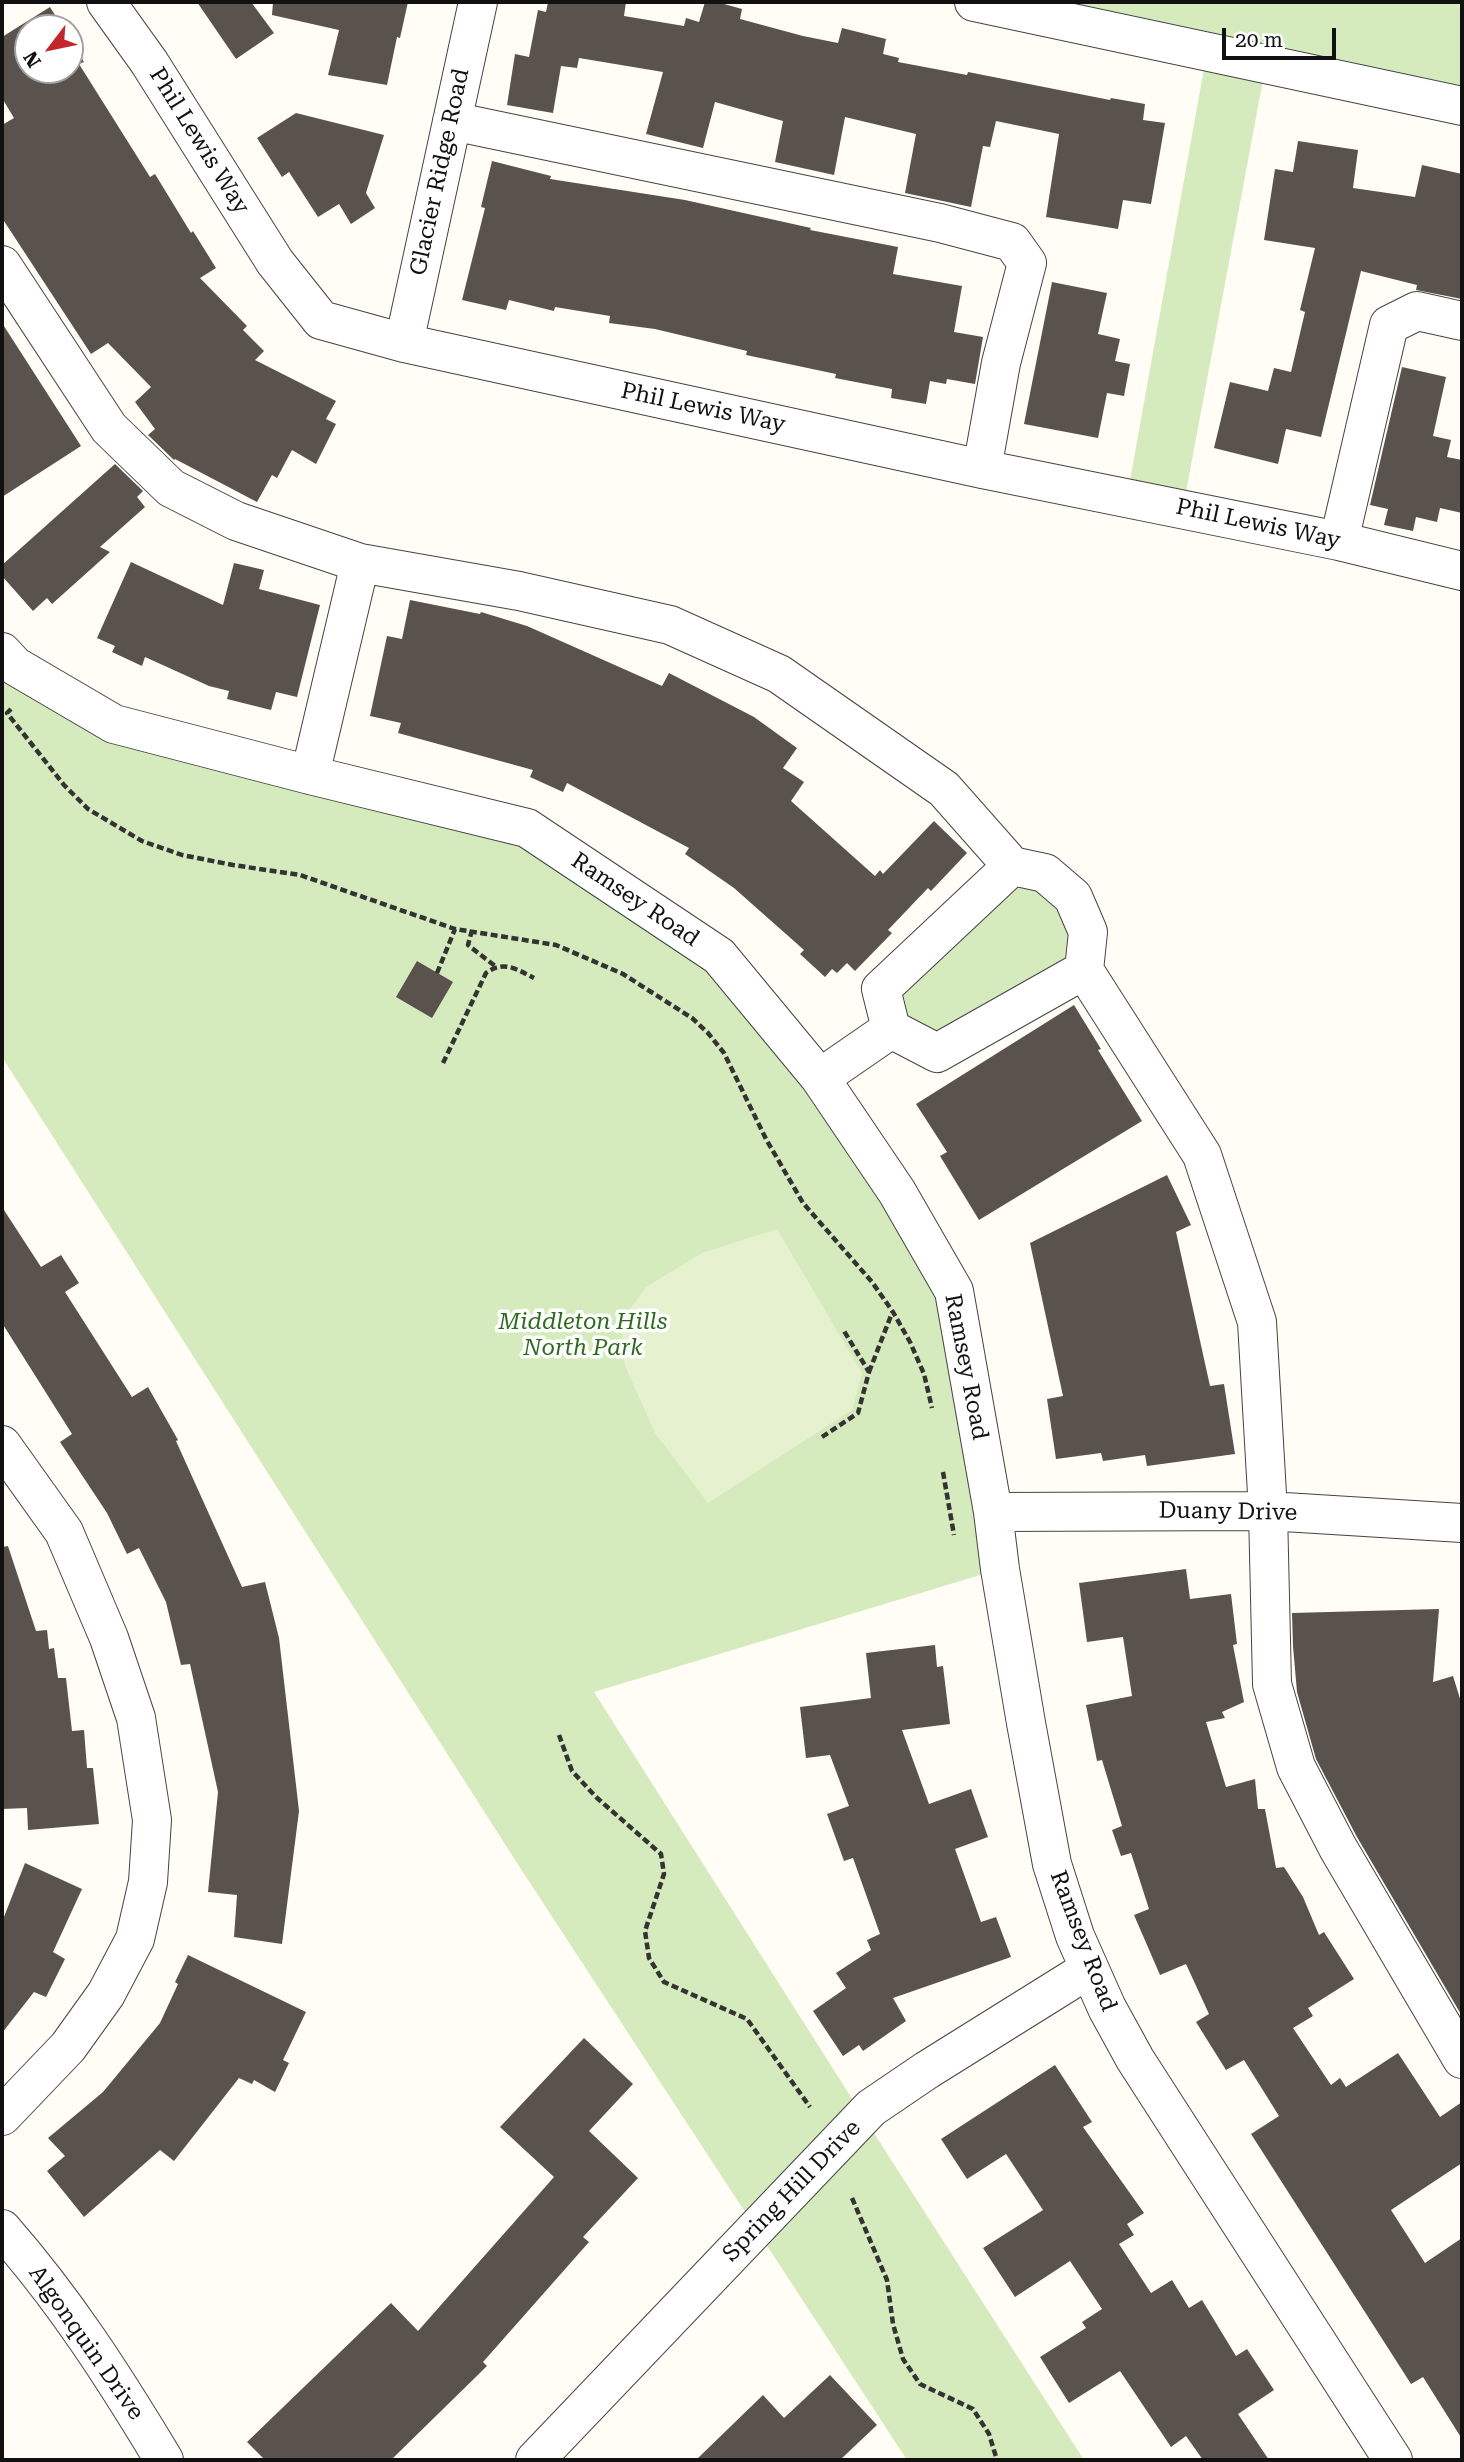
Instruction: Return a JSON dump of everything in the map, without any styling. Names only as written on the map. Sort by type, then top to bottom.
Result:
[{"type":"street","name":"Phil Lewis Way","points":[[106,2],[149,62],[275,262],[321,320],[404,343],[982,469],[1339,541],[1462,571]]},
{"type":"street","name":"Glacier Ridge Road","points":[[404,343],[478,2]]},
{"type":"street","points":[[974,2],[1462,106]]},
{"type":"street","points":[[452,121],[940,223],[1012,242],[1027,263],[1002,363],[982,469]]},
{"type":"street","points":[[2,265],[109,428],[171,488],[236,521],[360,563],[519,591],[670,625],[779,674],[944,789],[1012,866],[1045,873],[1073,897],[1088,932],[1084,970],[1202,1155],[1257,1322],[1268,1511],[1272,1684],[1296,1767],[1338,1848],[1462,2059]]},
{"type":"street","points":[[1339,541],[1389,325],[1418,311],[1462,321]]},
{"type":"street","points":[[310,775],[360,563]]},
{"type":"street","name":"Ramsey Road","points":[[2,652],[15,666],[114,724],[527,828],[719,956],[820,1078],[897,1192],[954,1291],[993,1512],[999,1569],[1052,1864],[1075,1936],[1135,2059],[1167,2112],[1394,2460]]},
{"type":"street","points":[[1012,866],[881,989],[891,1029],[937,1053],[1084,970]]},
{"type":"street","points":[[820,1078],[891,1029]]},
{"type":"street","points":[[2,1445],[64,1532],[110,1641],[136,1718],[152,1820],[148,1882],[135,1939],[106,1994],[68,2048],[2,2116]]},
{"type":"street","name":"Duany Drive","points":[[993,1512],[1268,1511],[1462,1523]]},
{"type":"street","name":"Spring Hill Drive","points":[[535,2460],[871,2108],[950,2055],[1089,1969]]},
{"type":"street","name":"Algonquin Drive","points":[[2,2229],[37,2269],[88,2337],[164,2460]]},
{"type":"path","points":[[7,713],[64,785],[88,809],[142,841],[195,857],[300,875],[454,929],[556,945],[623,974],[665,999],[708,1033],[724,1053],[766,1139],[803,1203],[872,1282],[893,1312],[924,1374],[934,1416]]},
{"type":"path","points":[[437,973],[454,929]]},
{"type":"path","points":[[472,930],[468,945],[495,966]]},
{"type":"path","points":[[443,1063],[486,973],[495,966],[506,965],[534,978]]},
{"type":"path","points":[[822,1437],[859,1413],[869,1372],[893,1312]]},
{"type":"path","points":[[844,1332],[869,1372]]},
{"type":"path","points":[[943,1467],[955,1544]]},
{"type":"path","points":[[559,1735],[572,1771],[596,1797],[661,1854],[664,1874],[645,1931],[649,1958],[664,1982],[747,2020],[810,2107]]},
{"type":"path","points":[[852,2198],[887,2280],[893,2325],[903,2359],[920,2384],[973,2409],[989,2434],[997,2460]]},
{"type":"green space","points":[[974,2],[1462,2],[1462,106],[1266,64],[1183,508],[1127,497],[1207,52]]},
{"type":"green space","name":"Middleton Hills North Park","points":[[15,666],[114,724],[527,828],[719,956],[954,1291],[1000,1569],[594,1692],[1084,2460],[907,2460],[517,1863],[2,1057],[2,682]]},
{"type":"green space","points":[[1012,866],[1045,873],[1084,970],[937,1053],[881,989]]},
{"type":"green space","points":[[777,1229],[862,1373],[852,1410],[708,1503],[655,1433],[625,1366],[621,1321],[646,1287],[702,1253]]},
{"type":"building","points":[[197,2],[251,2],[274,33],[236,59]]},
{"type":"building","points":[[273,2],[408,2],[387,85],[328,75],[339,30],[272,15]]},
{"type":"building","points":[[548,2],[626,2],[624,16],[684,26],[686,18],[699,22],[705,2],[717,2],[742,9],[740,19],[803,36],[838,43],[842,28],[886,39],[883,54],[899,58],[898,62],[1145,104],[1143,120],[1165,123],[1151,204],[1123,200],[1118,229],[1046,217],[1059,134],[996,121],[990,147],[983,146],[971,207],[905,193],[916,134],[845,117],[834,175],[775,162],[783,121],[715,102],[703,148],[646,134],[663,72],[579,58],[577,68],[561,66],[553,113],[507,105],[515,54],[529,57],[538,10],[546,12]]},
{"type":"building","points":[[50,7],[54,14],[39,14]]},
{"type":"building","points":[[14,30],[14,84],[84,84],[84,72],[150,177],[155,174],[216,268],[200,278],[247,326],[243,330],[264,351],[255,360],[336,401],[326,419],[336,424],[316,464],[292,450],[277,478],[272,475],[257,502],[174,460],[148,435],[155,429],[135,402],[151,387],[108,343],[91,354],[2,218],[2,125],[14,118],[2,98],[2,37]]},
{"type":"building","points":[[296,113],[384,135],[366,193],[375,208],[351,224],[339,204],[318,217],[289,172],[282,177],[257,138]]},
{"type":"building","points":[[1298,141],[1358,150],[1353,188],[1415,197],[1422,165],[1462,174],[1462,299],[1416,290],[1417,285],[1361,271],[1321,437],[1286,429],[1278,464],[1214,448],[1230,382],[1268,391],[1274,368],[1291,372],[1305,312],[1300,310],[1315,248],[1264,240],[1275,169],[1293,172]]},
{"type":"building","points":[[492,161],[551,176],[550,179],[685,200],[811,228],[810,230],[898,247],[893,274],[962,286],[954,332],[983,337],[975,384],[947,379],[946,384],[930,381],[926,404],[891,398],[892,389],[835,378],[836,374],[746,355],[747,351],[655,329],[609,323],[610,316],[555,307],[554,311],[509,300],[506,310],[462,300],[485,208],[481,207]]},
{"type":"building","points":[[1052,282],[1107,293],[1098,334],[1120,339],[1115,361],[1130,364],[1124,396],[1107,393],[1098,438],[1024,424]]},
{"type":"building","points":[[2,323],[81,446],[2,497]]},
{"type":"building","points":[[1402,367],[1446,377],[1433,436],[1451,440],[1447,457],[1462,460],[1462,513],[1440,508],[1437,522],[1416,517],[1413,531],[1384,525],[1388,509],[1370,505]]},
{"type":"building","points":[[115,464],[143,491],[137,497],[145,507],[100,547],[110,552],[52,604],[47,598],[33,611],[2,576],[2,565]]},
{"type":"building","points":[[131,562],[223,605],[234,563],[264,570],[259,589],[320,605],[297,697],[276,692],[271,710],[227,699],[229,691],[209,686],[145,657],[142,666],[112,652],[115,646],[97,638]]},
{"type":"building","points":[[410,600],[480,614],[481,612],[527,626],[662,686],[669,673],[754,717],[797,748],[783,768],[804,782],[791,801],[875,876],[880,870],[883,874],[934,821],[967,853],[931,891],[928,888],[888,930],[892,933],[855,971],[847,963],[837,973],[832,969],[825,977],[800,954],[804,950],[734,888],[685,854],[689,848],[567,783],[563,792],[530,777],[533,770],[398,733],[401,723],[370,716],[387,636],[402,639]]},
{"type":"building","points":[[417,961],[453,982],[432,1018],[396,997]]},
{"type":"building","points":[[1074,1005],[1142,1121],[979,1220],[940,1156],[947,1152],[916,1104]]},
{"type":"building","points":[[1167,1175],[1191,1225],[1176,1232],[1210,1386],[1224,1384],[1235,1454],[1147,1466],[1145,1455],[1103,1461],[1101,1453],[1056,1459],[1047,1399],[1063,1396],[1030,1243]]},
{"type":"building","points":[[2,1207],[41,1267],[61,1255],[79,1283],[65,1292],[132,1397],[148,1387],[178,1440],[176,1441],[242,1587],[265,1582],[279,1638],[299,1811],[282,1944],[234,1937],[237,1895],[208,1892],[218,1792],[190,1664],[181,1665],[166,1602],[139,1548],[127,1554],[107,1513],[60,1442],[72,1434],[2,1323]]},
{"type":"building","points":[[8,1546],[36,1631],[47,1630],[49,1649],[54,1648],[58,1678],[66,1678],[72,1731],[84,1730],[87,1768],[93,1768],[99,1824],[28,1830],[27,1808],[2,1809],[2,1547]]},
{"type":"building","points":[[1186,1569],[1190,1599],[1231,1594],[1237,1644],[1233,1645],[1244,1702],[1222,1712],[1225,1718],[1206,1722],[1226,1787],[1255,1779],[1258,1809],[1265,1809],[1276,1868],[1284,1867],[1303,1897],[1319,1935],[1324,1932],[1354,1979],[1308,2008],[1313,2016],[1293,2028],[1331,2085],[1340,2078],[1346,2087],[1398,2053],[1440,2117],[1462,2102],[1462,2163],[1391,2210],[1425,2263],[1462,2238],[1462,2439],[1423,2377],[1411,2384],[1251,2134],[1279,2116],[1244,2060],[1226,2070],[1196,2022],[1209,2014],[1186,1964],[1160,1975],[1134,1915],[1149,1909],[1131,1853],[1121,1856],[1112,1830],[1122,1826],[1102,1760],[1097,1761],[1086,1705],[1132,1696],[1123,1637],[1087,1642],[1079,1583]]},
{"type":"building","points":[[1439,1609],[1433,1682],[1453,1676],[1462,1705],[1462,2016],[1357,1837],[1316,1759],[1297,1692],[1293,1646],[1292,1613]]},
{"type":"building","points":[[935,1645],[937,1667],[943,1666],[950,1724],[902,1730],[929,1804],[971,1789],[988,1837],[955,1849],[981,1922],[996,1917],[1011,1957],[893,1998],[906,2021],[863,2051],[859,2045],[843,2056],[813,2011],[846,1988],[836,1973],[871,1950],[867,1940],[880,1934],[853,1858],[844,1861],[827,1814],[849,1806],[830,1755],[806,1758],[800,1707],[871,1698],[866,1653]]},
{"type":"building","points":[[25,1863],[82,1889],[53,1952],[65,1959],[46,1997],[34,1992],[2,2033],[2,1922]]},
{"type":"building","points":[[188,1955],[306,2012],[283,2060],[289,2063],[275,2092],[254,2080],[252,2084],[239,2078],[174,2161],[160,2150],[84,2217],[47,2171],[65,2156],[48,2138],[103,2092],[160,2023]]},
{"type":"building","points":[[584,2038],[633,2084],[589,2131],[638,2178],[583,2237],[589,2242],[483,2362],[487,2366],[391,2460],[265,2460],[247,2442],[391,2303],[418,2331],[554,2177],[500,2127]]},
{"type":"building","points":[[1055,2065],[1092,2122],[1083,2127],[1144,2213],[1127,2224],[1134,2235],[1119,2244],[1151,2293],[1172,2280],[1189,2308],[1202,2300],[1236,2356],[1247,2349],[1274,2390],[1238,2414],[1269,2460],[1203,2460],[1186,2436],[1171,2447],[1120,2371],[1069,2403],[1040,2357],[1086,2328],[1082,2322],[1102,2309],[1070,2261],[1015,2297],[983,2248],[1043,2210],[1006,2154],[967,2179],[941,2139]]},
{"type":"building","points":[[830,2375],[877,2425],[840,2460],[696,2460],[763,2395],[784,2418]]}]
